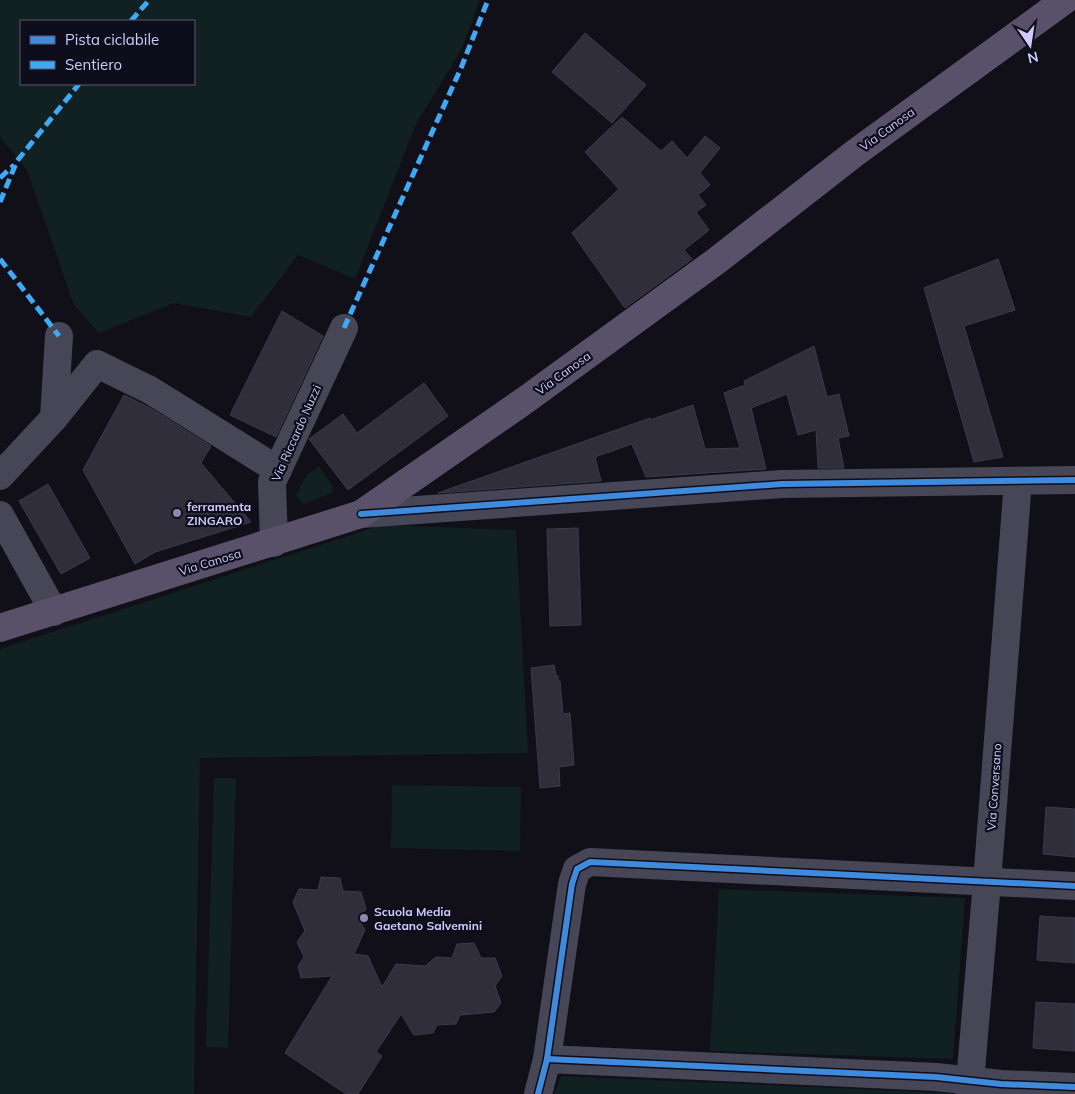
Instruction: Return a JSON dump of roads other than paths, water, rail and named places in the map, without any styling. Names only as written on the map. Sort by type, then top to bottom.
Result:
[{"type":"main road","name":"Via Canosa","points":[[0,628],[361,514],[524,401],[707,268],[855,153],[1065,0]]},
{"type":"street","name":"Via Riccardo Nuzzi","points":[[274,542],[272,482],[344,328]]},
{"type":"street","points":[[54,418],[59,336]]},
{"type":"street","points":[[0,476],[54,418],[98,364],[150,390],[278,470]]},
{"type":"street","points":[[361,514],[782,484],[1075,480]]},
{"type":"street","name":"Via Conversano","points":[[970,1087],[1018,481]]},
{"type":"street","points":[[0,515],[54,612]]},
{"type":"street","points":[[538,1094],[547,1059],[572,884],[578,870],[590,862],[1075,886]]},
{"type":"street","points":[[547,1059],[936,1077],[970,1087],[1001,1084],[1075,1087]]},
{"type":"place","name":"ferramenta ZINGARO","points":[[177,513]]},
{"type":"place","name":"Scuola Media Gaetano Salvemini","points":[[364,918]]}]
